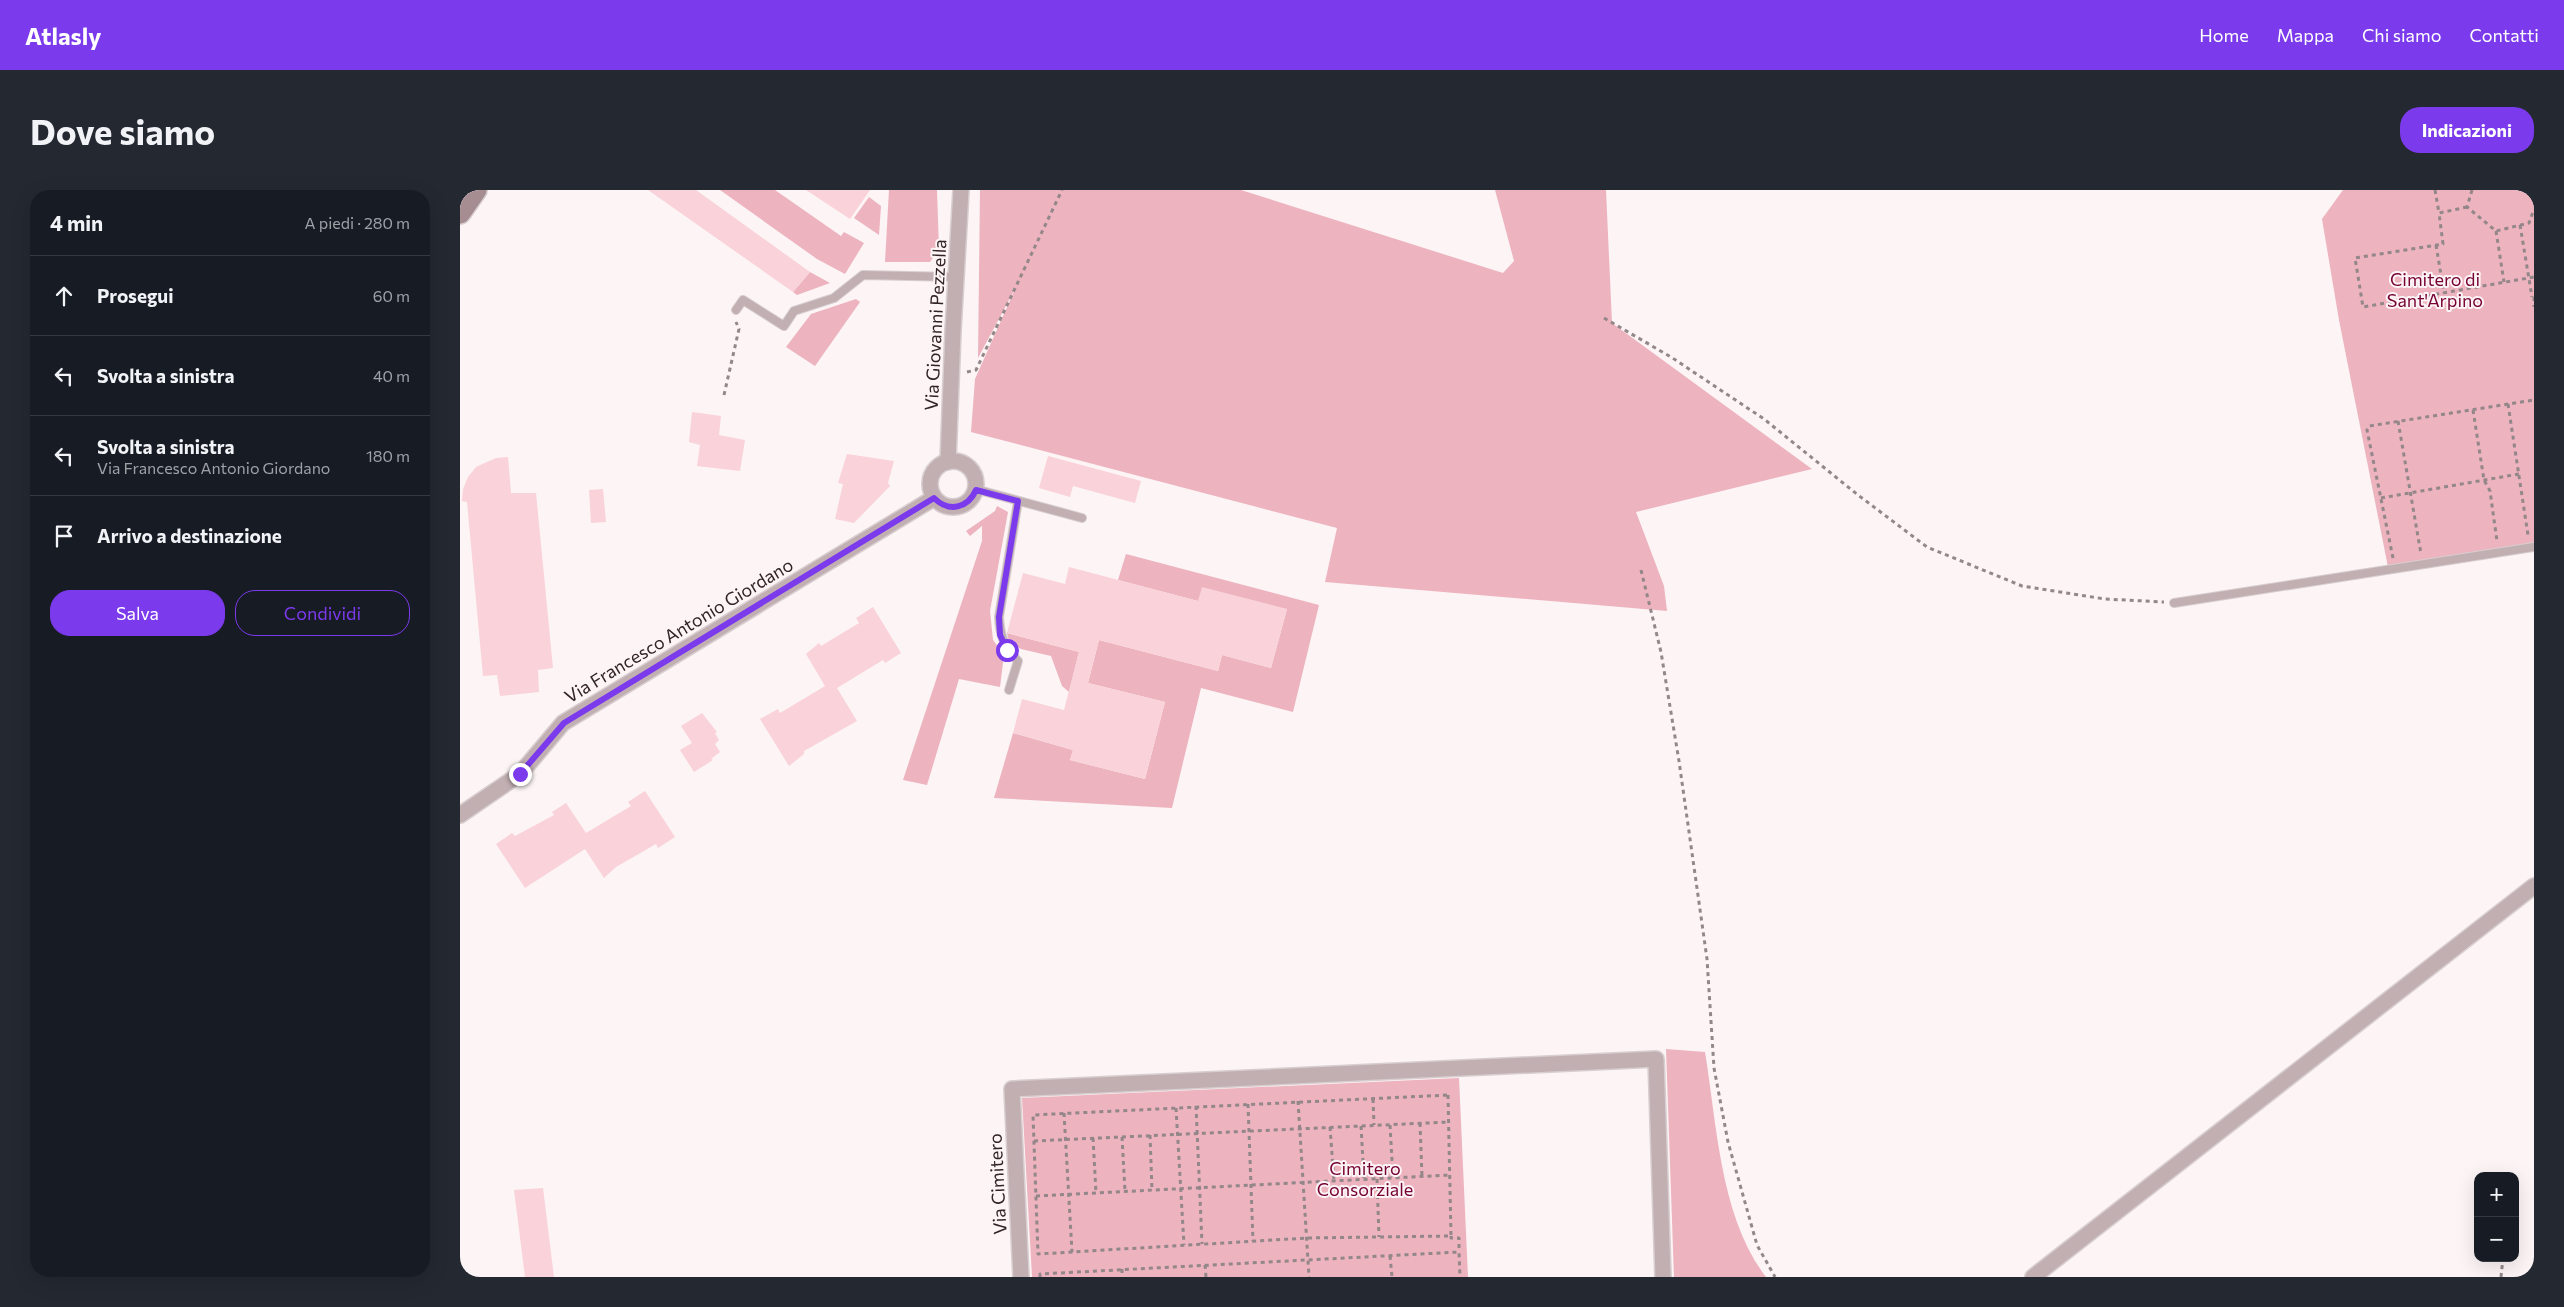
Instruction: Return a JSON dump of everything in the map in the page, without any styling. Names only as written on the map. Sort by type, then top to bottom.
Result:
[{"type":"street","points":[[460,213],[476,190]]},
{"type":"street","name":"Via Giovanni Pezzella","points":[[948,462],[961,190]]},
{"type":"street","points":[[956,461],[970,468],[974,475],[976,490],[968,502],[954,508],[940,503],[934,498],[931,491],[931,476],[935,469],[948,462],[956,461]]},
{"type":"street","name":"Via Francesco Antonio Giordano","points":[[460,815],[520,774],[564,723],[934,498]]},
{"type":"street","points":[[2033,1277],[2534,886]]},
{"type":"street","name":"Via Cimitero","points":[[1021,1277],[1012,1089],[1656,1059],[1664,1277]]},
{"type":"lane","points":[[736,310],[743,300],[784,326],[794,311],[834,298],[863,275],[956,277]]},
{"type":"lane","points":[[976,490],[1082,518]]},
{"type":"lane","points":[[1009,690],[1018,661],[1007,650],[1000,635],[999,617],[1018,501]]},
{"type":"lane","points":[[2174,603],[2532,545]]},
{"type":"path","points":[[951,373],[976,370],[1062,190]]},
{"type":"path","points":[[2435,190],[2443,244],[2355,258],[2363,307],[2532,277]]},
{"type":"path","points":[[2468,207],[2472,190]]},
{"type":"path","points":[[2439,213],[2468,207]]},
{"type":"path","points":[[2468,207],[2496,231],[2504,282]]},
{"type":"path","points":[[2496,231],[2529,223],[2534,209]]},
{"type":"path","points":[[2520,225],[2532,277],[2534,307]]},
{"type":"path","points":[[2436,245],[2444,293]]},
{"type":"path","points":[[724,395],[739,329],[734,318],[736,310]]},
{"type":"path","points":[[1604,318],[1671,357],[1764,418],[1858,495],[1927,546],[2022,586],[2105,599],[2174,603]]},
{"type":"path","points":[[2394,565],[2367,430],[2369,426],[2534,400]]},
{"type":"path","points":[[2508,404],[2518,474],[2532,545]]},
{"type":"path","points":[[2473,410],[2484,480],[2490,491],[2498,548]]},
{"type":"path","points":[[2398,421],[2422,560]]},
{"type":"path","points":[[2381,498],[2518,474]]},
{"type":"path","points":[[1641,570],[1661,652],[1679,762],[1707,959],[1714,1068],[1728,1142],[1757,1245],[1775,1277]]},
{"type":"path","points":[[1451,1236],[1448,1095],[1033,1115],[1038,1254],[1307,1238],[1451,1236],[1451,1238],[1459,1238],[1460,1277]]},
{"type":"path","points":[[1373,1098],[1374,1125]]},
{"type":"path","points":[[1298,1101],[1309,1277]]},
{"type":"path","points":[[1248,1104],[1253,1241]]},
{"type":"path","points":[[1196,1106],[1202,1244]]},
{"type":"path","points":[[1176,1108],[1184,1245]]},
{"type":"path","points":[[1064,1113],[1072,1252]]},
{"type":"path","points":[[1034,1141],[1449,1122]]},
{"type":"path","points":[[1420,1123],[1422,1177]]},
{"type":"path","points":[[1390,1125],[1393,1178]]},
{"type":"path","points":[[1361,1126],[1364,1180]]},
{"type":"path","points":[[1330,1128],[1334,1181]]},
{"type":"path","points":[[1150,1135],[1152,1190]]},
{"type":"path","points":[[1122,1137],[1125,1191]]},
{"type":"path","points":[[1093,1138],[1096,1193]]},
{"type":"path","points":[[1036,1196],[1450,1175]]},
{"type":"path","points":[[1377,1179],[1379,1237]]},
{"type":"path","points":[[1040,1277],[1040,1274],[1122,1269],[1459,1252]]},
{"type":"path","points":[[1390,1256],[1392,1277]]},
{"type":"path","points":[[2501,1277],[2503,1262]]},
{"type":"path","points":[[1205,1265],[1206,1277]]},
{"type":"path","points":[[1122,1269],[1122,1277]]},
{"type":"green space","points":[[720,190],[775,190],[841,236],[844,232],[864,243],[845,274],[817,259]]},
{"type":"green space","points":[[889,190],[937,190],[939,249],[930,262],[885,262]]},
{"type":"green space","points":[[980,190],[1241,190],[1503,273],[1514,261],[1495,190],[1606,190],[1612,323],[1812,469],[1636,512],[1664,586],[1667,611],[1325,582],[1337,528],[971,432],[975,379],[1016,287],[978,358]]},
{"type":"green space","name":"Cimitero di Sant'Arpino","points":[[2343,190],[2534,190],[2534,548],[2389,572],[2339,320],[2322,219]]},
{"type":"green space","points":[[869,197],[881,206],[879,235],[854,218]]},
{"type":"green space","points":[[810,272],[830,283],[797,295],[793,292]]},
{"type":"green space","points":[[856,299],[860,302],[815,366],[786,347],[811,314]]},
{"type":"green space","points":[[997,506],[1008,512],[990,611],[993,640],[1004,655],[1000,687],[959,679],[927,785],[903,780],[982,541],[982,526],[970,536],[966,531],[995,511]]},
{"type":"green space","points":[[1126,554],[1319,605],[1293,712],[1201,688],[1172,808],[994,798],[1013,733],[1073,750],[1070,760],[1145,779],[1165,702],[1088,683],[1099,640],[1218,671],[1222,655],[1271,668],[1287,609],[1198,601],[1118,580]]},
{"type":"green space","points":[[1007,633],[1079,652],[1069,692],[1062,686],[1051,656],[1021,649],[1009,642]]},
{"type":"green space","points":[[1666,1049],[1705,1052],[1717,1139],[1730,1199],[1739,1227],[1751,1253],[1766,1277],[1674,1277]]},
{"type":"green space","name":"Cimitero Consorziale","points":[[1459,1078],[1468,1277],[1032,1277],[1022,1098]]},
{"type":"building","points":[[648,190],[696,190],[810,272],[793,292]]},
{"type":"building","points":[[806,190],[870,190],[850,219]]},
{"type":"building","points":[[692,412],[721,416],[719,435],[745,440],[740,471],[697,466],[700,445],[689,442]]},
{"type":"building","points":[[847,454],[894,461],[888,483],[890,486],[854,523],[835,519],[843,484],[838,483]]},
{"type":"building","points":[[1048,456],[1141,481],[1135,503],[1073,486],[1070,497],[1039,488]]},
{"type":"building","points":[[508,457],[511,493],[536,493],[553,668],[538,670],[539,692],[500,696],[497,675],[483,676],[467,502],[462,501],[463,489],[468,477],[476,467],[496,458]]},
{"type":"building","points":[[603,489],[606,522],[591,523],[589,490]]},
{"type":"building","points":[[1069,567],[1198,601],[1202,587],[1287,609],[1271,668],[1222,655],[1218,671],[1099,640],[1088,683],[1165,702],[1145,779],[1070,760],[1073,750],[1013,733],[1022,699],[1064,710],[1079,652],[1007,633],[1023,573],[1065,584]]},
{"type":"building","points":[[873,607],[901,653],[885,663],[883,660],[837,688],[857,721],[804,751],[804,754],[789,766],[760,719],[778,709],[780,713],[825,686],[806,654],[819,643],[821,646],[859,623],[856,618]]},
{"type":"building","points":[[702,713],[717,732],[715,733],[719,740],[715,744],[720,752],[711,759],[713,760],[694,772],[680,750],[692,743],[681,726]]},
{"type":"building","points":[[645,791],[675,837],[658,848],[656,844],[616,867],[604,878],[585,849],[525,888],[496,844],[512,833],[515,836],[554,815],[552,812],[566,803],[586,833],[631,806],[628,802]]},
{"type":"building","points":[[543,1188],[554,1277],[525,1277],[514,1190]]},
{"type":"route","points":[[520,774],[564,723],[934,498],[946,506],[954,508],[968,502],[976,490],[1018,501],[999,617],[1000,635],[1007,650]]}]
